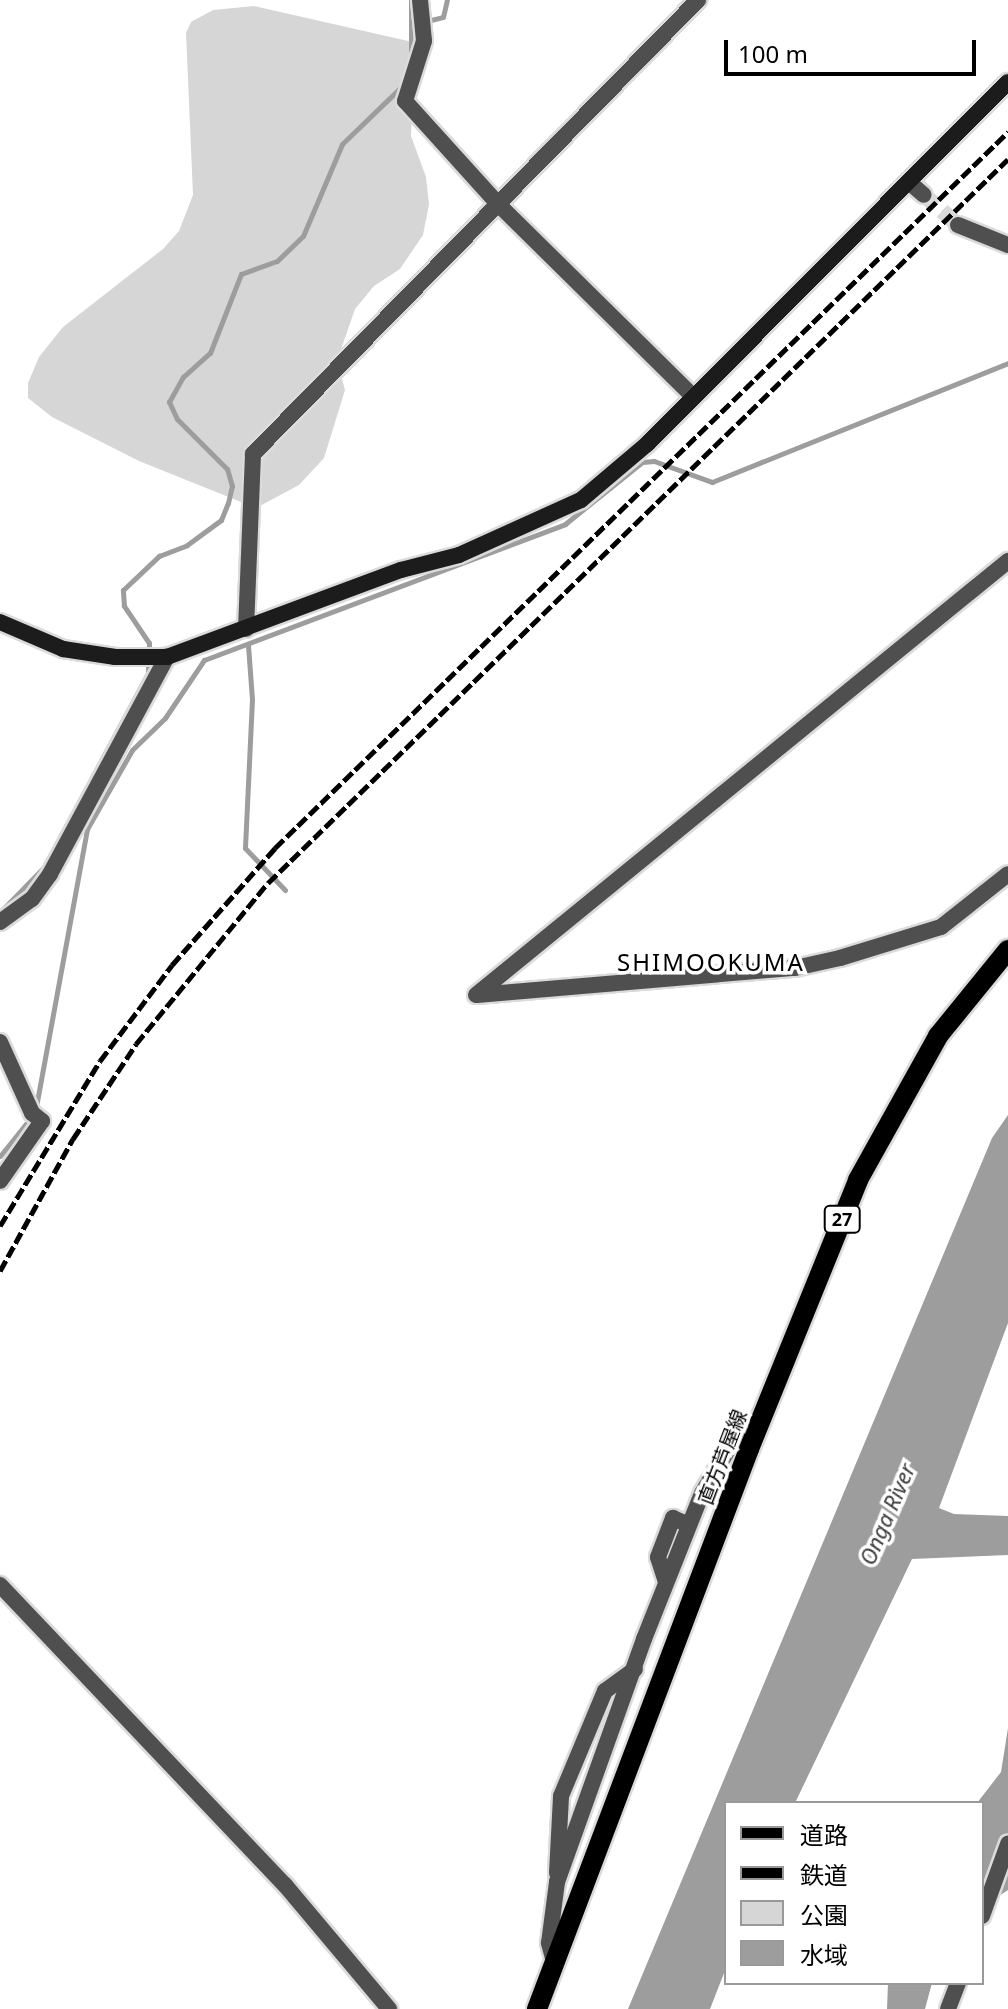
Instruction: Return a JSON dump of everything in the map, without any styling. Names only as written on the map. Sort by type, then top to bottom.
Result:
[{"type":"main road","name":"直方芦屋線","points":[[537,2009],[757,1430],[883,1130],[938,1036],[1008,950]]},
{"type":"street","points":[[420,0],[424,41],[405,101],[498,204],[694,397]]},
{"type":"street","points":[[246,629],[253,454],[698,0]]},
{"type":"street","points":[[0,622],[63,649],[115,657],[167,657],[401,570],[459,555],[581,500],[694,397],[1008,82]]},
{"type":"street","points":[[910,183],[924,195]]},
{"type":"street","points":[[958,225],[1008,245]]},
{"type":"street","points":[[1008,561],[476,995],[795,968],[840,958],[941,927],[1008,874]]},
{"type":"street","points":[[0,922],[32,899],[50,874],[167,657]]},
{"type":"street","points":[[0,1042],[32,1113],[42,1121],[0,1181]]},
{"type":"street","points":[[558,1879],[689,1525],[732,1443],[757,1430]]},
{"type":"street","points":[[0,1585],[268,1866],[389,2009]]},
{"type":"street","points":[[554,1962],[549,1943],[558,1879],[561,1796],[605,1691],[635,1669]]},
{"type":"street","points":[[984,1910],[1008,1844]]},
{"type":"street","points":[[948,2009],[957,1985]]},
{"type":"green space","points":[[254,6],[408,41],[424,51],[426,66],[412,111],[411,136],[426,177],[429,204],[423,235],[400,269],[374,286],[355,309],[337,361],[345,390],[324,458],[299,485],[256,508],[139,461],[52,417],[28,398],[28,383],[39,357],[63,327],[163,249],[179,231],[193,195],[186,33],[191,22],[213,10]]},
{"type":"water","name":"Onga River","points":[[1008,1115],[1008,1323],[939,1508],[954,1514],[1008,1516],[1008,1555],[912,1559],[796,1801],[724,1801],[724,1973],[710,2009],[628,2009],[992,1138]]},
{"type":"water","points":[[1008,1728],[1008,1890],[984,1906],[984,1801],[979,1801],[1001,1772]]},
{"type":"water","points":[[888,1985],[931,1985],[925,2009],[887,2009]]},
{"type":"waterway","points":[[411,0],[411,57]]},
{"type":"waterway","points":[[427,21],[443,17],[447,0]]},
{"type":"waterway","points":[[0,912],[44,867],[148,673],[149,643],[124,606],[123,590],[159,556],[187,545],[221,520],[228,503],[232,486],[227,469],[177,419],[169,402],[183,377],[210,353],[241,274],[277,261],[303,236],[342,144],[402,86]]},
{"type":"waterway","points":[[36,1107],[87,829],[132,750],[165,718],[204,660],[565,524],[642,462],[654,461],[712,482],[1008,363]]},
{"type":"waterway","points":[[248,645],[252,699],[245,848],[285,890]]},
{"type":"waterway","points":[[0,1156],[32,1116]]},
{"type":"tunnel","points":[[924,195],[958,225]]},
{"type":"railway","points":[[0,1226],[100,1061],[172,965],[275,848],[1008,132]]},
{"type":"railway","points":[[0,1271],[73,1139],[136,1044],[268,883],[1008,159]]},
{"type":"district","name":"SHIMOOKUMA","points":[[711,962]]}]
